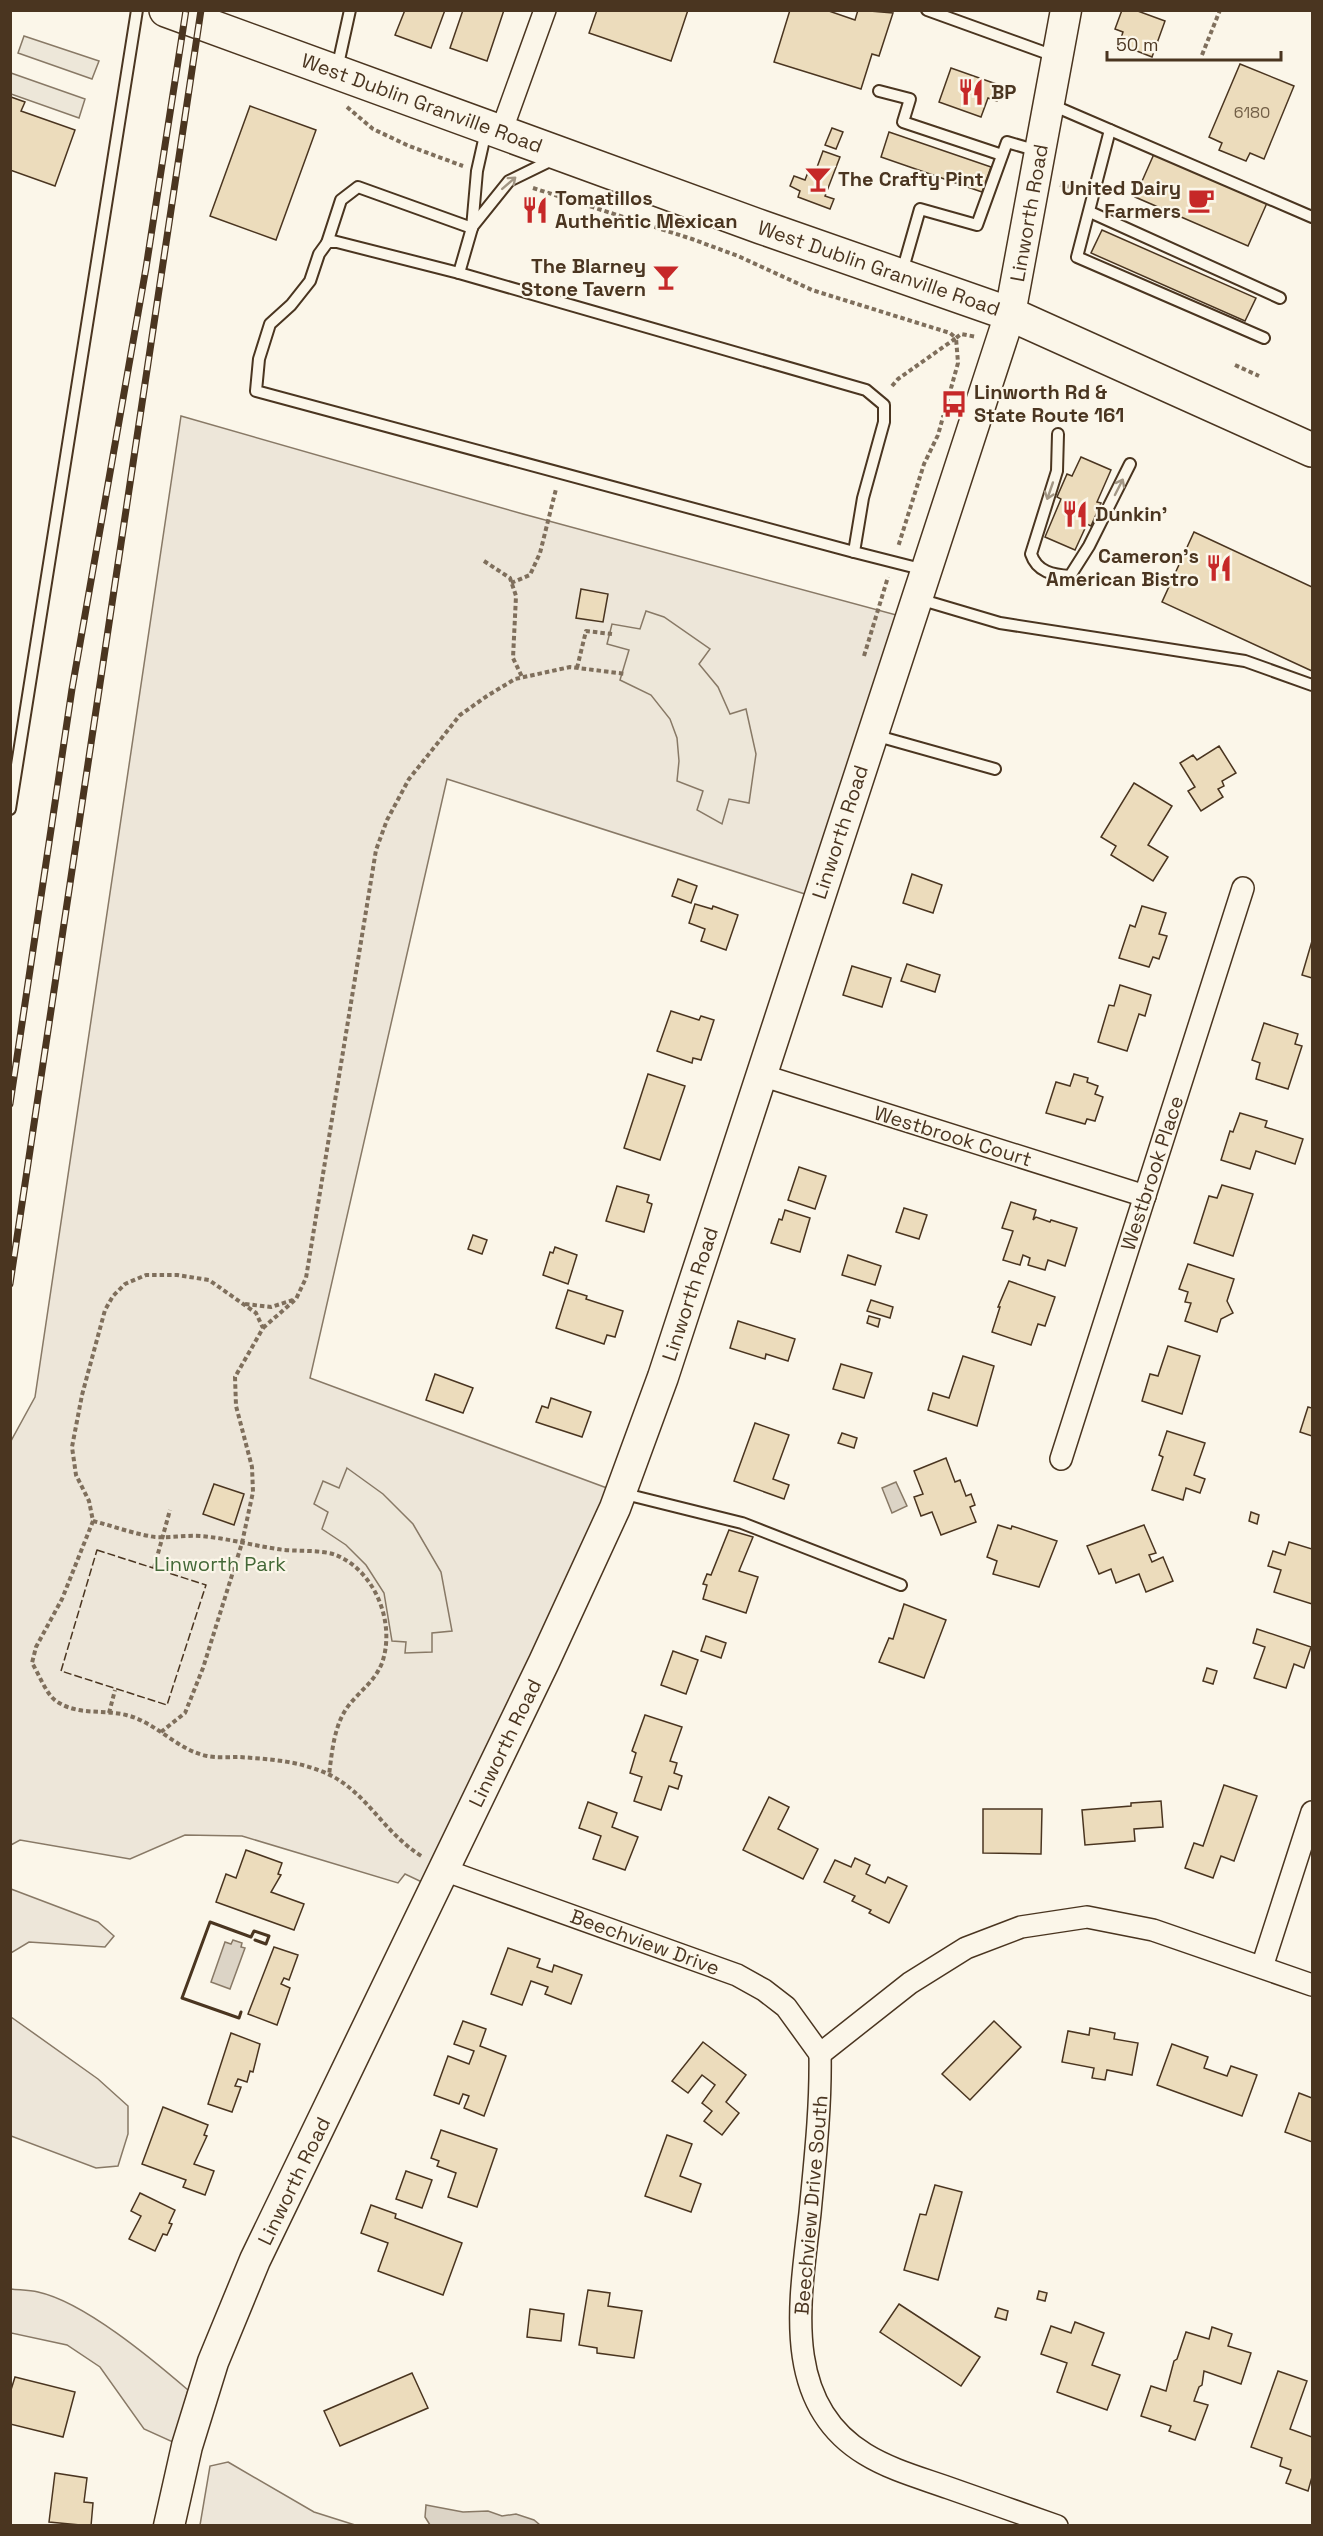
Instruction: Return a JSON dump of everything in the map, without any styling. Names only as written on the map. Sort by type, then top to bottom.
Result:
[{"type":"main road","name":"West Dublin Granville Road","points":[[166,10],[1010,314],[1312,450]]},
{"type":"main road","name":"Linworth Road","points":[[169,2526],[188,2446],[217,2351],[255,2260],[544,1662],[621,1493],[666,1365],[1010,314],[1066,10]]},
{"type":"street","points":[[494,129],[545,10]]},
{"type":"street","name":"Westbrook Place","points":[[1061,1459],[1243,888]]},
{"type":"street","name":"Westbrook Court","points":[[761,1075],[1145,1196]]},
{"type":"street","points":[[1262,1967],[1312,1812]]},
{"type":"street","name":"Beechview Drive","points":[[444,1870],[737,1976],[764,1990],[786,2007],[820,2054]]},
{"type":"street","points":[[820,2054],[910,1983],[966,1948],[1021,1927],[1087,1917],[1153,1930],[1312,1985]]},
{"type":"street","name":"Beechview Drive South","points":[[820,2054],[821,2097],[800,2297],[805,2367],[810,2386],[837,2431],[864,2453],[897,2470],[1056,2526]]},
{"type":"lane","points":[[10,809],[137,10]]},
{"type":"lane","points":[[336,72],[350,10]]},
{"type":"lane","points":[[927,10],[1057,57]]},
{"type":"lane","points":[[879,91],[910,99],[903,122],[1002,155]]},
{"type":"lane","points":[[1048,104],[1312,217]]},
{"type":"lane","points":[[459,273],[472,228],[477,171],[494,129]]},
{"type":"lane","points":[[1110,130],[1077,257],[1264,338]]},
{"type":"lane","points":[[901,276],[920,209],[977,225],[1007,142],[1039,152]]},
{"type":"lane","points":[[472,228],[509,181],[537,166],[565,155]]},
{"type":"lane","points":[[472,228],[358,187],[341,200],[327,243],[319,254],[310,280],[291,306],[270,324],[259,359],[256,391],[925,570]]},
{"type":"lane","points":[[1090,212],[1280,298]]},
{"type":"lane","points":[[327,243],[333,241],[459,273],[866,390],[884,405],[884,422],[863,498],[854,552]]},
{"type":"lane","points":[[1058,434],[1057,471],[1031,554],[1040,569],[1056,575],[1070,576],[1089,546],[1130,464]]},
{"type":"lane","points":[[916,598],[1000,623],[1245,661],[1312,685]]},
{"type":"lane","points":[[872,734],[995,769]]},
{"type":"lane","points":[[621,1493],[742,1523],[901,1585]]},
{"type":"path","points":[[1202,55],[1220,10]]},
{"type":"path","points":[[345,105],[373,129],[409,146],[477,171]]},
{"type":"path","points":[[509,181],[563,196],[641,225],[692,239],[738,256],[812,290],[950,333],[956,338],[958,363],[941,425],[924,464],[864,656]]},
{"type":"path","points":[[1059,184],[1077,188]]},
{"type":"path","points":[[892,386],[898,379],[956,338],[967,334]]},
{"type":"path","points":[[1235,365],[1259,376]]},
{"type":"path","points":[[511,583],[530,575],[540,553],[560,472]]},
{"type":"path","points":[[484,561],[510,578],[516,596],[513,658],[522,677]]},
{"type":"path","points":[[577,668],[586,631],[612,634]]},
{"type":"path","points":[[161,1732],[185,1713],[203,1668],[242,1543],[253,1492],[252,1467],[236,1406],[235,1377],[263,1328],[296,1299],[306,1278],[376,850],[387,820],[409,779],[460,715],[486,696],[522,677],[570,667],[626,674]]},
{"type":"path","points":[[263,1328],[255,1313],[209,1280],[177,1275],[146,1275],[125,1284],[113,1296],[105,1310],[82,1395],[72,1447],[76,1475],[89,1501],[93,1521],[62,1599],[36,1647],[32,1663],[54,1700],[74,1710],[126,1715],[191,1750],[208,1756],[279,1761],[313,1767],[329,1774],[360,1794],[382,1823],[406,1847],[444,1870]]},
{"type":"path","points":[[244,1304],[271,1307],[296,1299]]},
{"type":"path","points":[[154,1568],[170,1510]]},
{"type":"path","points":[[93,1521],[154,1537],[202,1536],[335,1555],[352,1565],[373,1585],[382,1607],[385,1638],[382,1662],[367,1689],[348,1706],[339,1723],[332,1746],[329,1774]]},
{"type":"path","points":[[108,1713],[116,1690]]},
{"type":"green space","name":"Linworth Park","points":[[181,416],[523,514],[900,616],[808,895],[447,779],[310,1378],[615,1491],[426,1884],[405,1874],[398,1883],[242,1836],[185,1835],[130,1859],[20,1840],[11,1845],[11,1441],[35,1397]]},
{"type":"green space","points":[[11,1889],[98,1922],[114,1936],[105,1947],[29,1942],[11,1953]]},
{"type":"green space","points":[[11,2017],[98,2079],[128,2106],[128,2134],[118,2166],[96,2168],[11,2136]]},
{"type":"green space","points":[[11,2289],[38,2292],[76,2307],[117,2333],[188,2390],[175,2443],[144,2429],[100,2367],[67,2345],[11,2333]]},
{"type":"green space","points":[[228,2462],[314,2512],[355,2525],[200,2525],[210,2466]]},
{"type":"shaded area","points":[[24,36],[99,61],[92,79],[18,53]]},
{"type":"shaded area","points":[[11,73],[85,99],[79,118],[11,94]]},
{"type":"shaded area","points":[[646,611],[664,617],[710,649],[699,664],[718,687],[730,714],[746,709],[756,754],[749,803],[729,799],[722,824],[697,810],[703,791],[677,781],[679,761],[677,738],[670,719],[651,695],[620,680],[629,650],[607,644],[612,624],[640,629]]},
{"type":"shaded area","points":[[347,1468],[383,1494],[413,1524],[441,1572],[452,1631],[432,1633],[432,1652],[405,1653],[406,1642],[392,1641],[384,1593],[366,1565],[346,1545],[322,1529],[328,1512],[314,1504],[323,1481],[339,1488]]},
{"type":"shaded area","points":[[896,1482],[907,1506],[892,1513],[882,1488]]},
{"type":"shaded area","points":[[233,1940],[242,1943],[241,1947],[245,1948],[230,1989],[211,1982],[225,1942],[231,1944]]},
{"type":"shaded area","points":[[426,2505],[463,2512],[488,2511],[502,2516],[516,2514],[534,2520],[540,2525],[430,2525],[425,2517]]},
{"type":"building","points":[[405,10],[445,10],[431,48],[395,35]]},
{"type":"building","points":[[463,10],[504,10],[487,61],[450,48]]},
{"type":"building","points":[[597,10],[688,10],[671,61],[589,33]]},
{"type":"building","points":[[790,10],[826,10],[855,20],[858,10],[893,13],[879,56],[872,54],[861,89],[774,62]]},
{"type":"building","points":[[1122,10],[1135,10],[1165,21],[1152,57],[1119,44],[1123,32],[1115,29]]},
{"type":"building","points":[[1240,64],[1294,86],[1264,159],[1250,153],[1246,161],[1219,150],[1222,143],[1209,137]]},
{"type":"building","name":"BP","points":[[951,68],[1002,86],[997,101],[988,98],[981,117],[939,102]]},
{"type":"building","points":[[11,97],[25,102],[21,111],[75,130],[55,186],[10,170]]},
{"type":"building","points":[[250,106],[316,130],[276,240],[210,216]]},
{"type":"building","points":[[832,128],[843,132],[836,149],[825,145]]},
{"type":"building","points":[[889,132],[991,167],[982,192],[881,157]]},
{"type":"building","name":"The Crafty Pint","points":[[823,151],[840,157],[825,196],[834,199],[830,209],[798,197],[800,191],[790,186],[794,176],[805,180],[810,167],[816,170]]},
{"type":"building","name":"United Dairy Farmers","points":[[1154,154],[1267,203],[1248,246],[1135,197]]},
{"type":"building","name":"United Dairy Farmers","points":[[1102,230],[1256,298],[1245,321],[1091,253]]},
{"type":"building","name":"Dunkin'","points":[[1081,457],[1111,470],[1097,502],[1101,503],[1091,526],[1087,524],[1075,550],[1045,537],[1061,499],[1057,497],[1067,474],[1072,476]]},
{"type":"building","points":[[1194,532],[1312,587],[1312,671],[1162,602]]},
{"type":"building","points":[[581,589],[608,594],[603,622],[576,618]]},
{"type":"building","points":[[1219,746],[1236,773],[1222,781],[1224,786],[1218,789],[1223,797],[1201,811],[1188,791],[1195,787],[1180,763],[1193,755],[1197,760]]},
{"type":"building","points":[[1134,783],[1172,806],[1148,845],[1168,857],[1153,881],[1111,855],[1116,846],[1101,837]]},
{"type":"building","points":[[912,874],[942,885],[933,913],[903,903]]},
{"type":"building","points":[[678,879],[697,886],[691,903],[672,896]]},
{"type":"building","points":[[695,904],[712,909],[713,906],[738,915],[726,950],[701,941],[705,929],[689,923]]},
{"type":"building","points":[[1142,906],[1166,913],[1159,934],[1167,936],[1159,959],[1153,957],[1149,967],[1119,958],[1130,925],[1135,927]]},
{"type":"building","points":[[1312,941],[1312,978],[1302,975]]},
{"type":"building","points":[[907,964],[940,975],[935,992],[901,981]]},
{"type":"building","points":[[852,966],[891,978],[882,1007],[843,995]]},
{"type":"building","points":[[1120,985],[1151,995],[1145,1016],[1139,1014],[1127,1051],[1098,1042],[1109,1005],[1114,1006]]},
{"type":"building","points":[[671,1011],[699,1020],[701,1016],[714,1020],[701,1060],[693,1058],[692,1063],[657,1051]]},
{"type":"building","points":[[1264,1023],[1298,1034],[1295,1044],[1302,1046],[1288,1089],[1256,1079],[1260,1063],[1252,1060]]},
{"type":"building","points":[[648,1074],[685,1086],[660,1160],[624,1148]]},
{"type":"building","points":[[1074,1074],[1088,1078],[1087,1082],[1098,1086],[1095,1094],[1103,1097],[1095,1121],[1087,1119],[1085,1124],[1046,1113],[1056,1082],[1070,1086]]},
{"type":"building","points":[[1240,1113],[1267,1121],[1265,1127],[1303,1139],[1295,1164],[1256,1151],[1250,1169],[1221,1160],[1230,1131],[1233,1132]]},
{"type":"building","points":[[799,1167],[826,1176],[815,1209],[788,1200]]},
{"type":"building","points":[[1222,1185],[1253,1194],[1233,1256],[1194,1243],[1209,1196],[1217,1198]]},
{"type":"building","points":[[617,1186],[649,1195],[647,1202],[652,1204],[644,1232],[606,1221]]},
{"type":"building","points":[[1011,1202],[1036,1210],[1033,1220],[1036,1217],[1077,1228],[1065,1266],[1048,1260],[1045,1270],[1028,1265],[1030,1258],[1023,1255],[1020,1265],[1003,1260],[1013,1231],[1002,1228]]},
{"type":"building","points":[[904,1208],[927,1215],[919,1239],[896,1232]]},
{"type":"building","points":[[785,1210],[810,1218],[800,1252],[771,1243],[779,1219],[782,1220]]},
{"type":"building","points":[[473,1235],[487,1240],[482,1254],[468,1249]]},
{"type":"building","points":[[555,1247],[577,1255],[568,1284],[543,1275],[550,1252],[553,1253]]},
{"type":"building","points":[[848,1255],[881,1266],[875,1285],[842,1275]]},
{"type":"building","points":[[1188,1264],[1234,1279],[1227,1301],[1233,1313],[1221,1319],[1217,1332],[1185,1321],[1191,1303],[1185,1302],[1188,1292],[1179,1289]]},
{"type":"building","points":[[1009,1281],[1055,1297],[1045,1326],[1038,1324],[1031,1345],[992,1332],[1000,1307],[998,1307]]},
{"type":"building","points":[[568,1290],[587,1296],[586,1299],[623,1311],[615,1337],[607,1335],[604,1344],[556,1328]]},
{"type":"building","points":[[871,1300],[893,1307],[890,1318],[867,1311]]},
{"type":"building","points":[[869,1316],[880,1319],[878,1327],[867,1323]]},
{"type":"building","points":[[738,1321],[795,1339],[788,1361],[766,1354],[765,1359],[730,1348]]},
{"type":"building","points":[[1168,1346],[1200,1356],[1182,1414],[1142,1401],[1150,1374],[1158,1376]]},
{"type":"building","points":[[963,1356],[994,1366],[977,1426],[928,1410],[933,1393],[949,1398]]},
{"type":"building","points":[[841,1364],[872,1373],[864,1398],[833,1389]]},
{"type":"building","points":[[435,1374],[473,1388],[463,1413],[426,1400]]},
{"type":"building","points":[[551,1398],[591,1412],[582,1437],[536,1422],[542,1406],[548,1408]]},
{"type":"building","points":[[1308,1407],[1312,1408],[1312,1436],[1300,1432]]},
{"type":"building","points":[[755,1423],[789,1435],[773,1479],[789,1485],[784,1499],[734,1481]]},
{"type":"building","points":[[1167,1431],[1205,1443],[1194,1475],[1205,1479],[1200,1493],[1186,1488],[1183,1500],[1152,1490],[1163,1457],[1159,1455]]},
{"type":"building","points":[[842,1433],[857,1438],[854,1448],[838,1443]]},
{"type":"building","points":[[946,1458],[955,1482],[960,1480],[966,1496],[971,1494],[975,1505],[970,1507],[976,1522],[941,1535],[932,1512],[921,1516],[914,1497],[923,1494],[914,1471]]},
{"type":"building","points":[[214,1484],[244,1494],[234,1525],[203,1514]]},
{"type":"building","points":[[1251,1512],[1259,1515],[1257,1524],[1249,1521]]},
{"type":"building","points":[[998,1525],[1011,1529],[1012,1526],[1057,1541],[1039,1587],[993,1574],[997,1561],[987,1557]]},
{"type":"building","points":[[1144,1525],[1156,1553],[1149,1555],[1152,1562],[1163,1557],[1173,1581],[1146,1592],[1139,1574],[1116,1583],[1111,1569],[1099,1574],[1087,1546]]},
{"type":"building","points":[[729,1530],[753,1537],[739,1571],[758,1577],[746,1613],[703,1599],[707,1585],[703,1584],[707,1574],[711,1575]]},
{"type":"building","points":[[1289,1542],[1312,1549],[1312,1604],[1274,1592],[1281,1570],[1268,1566],[1273,1551],[1285,1555]]},
{"type":"building","points":[[904,1604],[946,1620],[924,1678],[879,1662],[889,1638],[893,1639]]},
{"type":"building","points":[[1257,1629],[1311,1647],[1304,1668],[1294,1664],[1286,1688],[1254,1678],[1265,1647],[1253,1643]]},
{"type":"building","points":[[706,1636],[726,1643],[721,1658],[701,1651]]},
{"type":"building","points":[[673,1651],[698,1660],[686,1694],[661,1685]]},
{"type":"building","points":[[1207,1668],[1217,1671],[1213,1684],[1203,1681]]},
{"type":"building","points":[[645,1715],[682,1727],[670,1761],[677,1763],[674,1773],[682,1776],[678,1789],[669,1786],[661,1810],[634,1801],[642,1777],[630,1773],[636,1753],[632,1751]]},
{"type":"building","points":[[1224,1785],[1257,1796],[1234,1861],[1221,1856],[1213,1878],[1185,1868],[1194,1843],[1203,1846]]},
{"type":"building","points":[[769,1797],[789,1807],[778,1829],[818,1849],[803,1879],[743,1850]]},
{"type":"building","points":[[1161,1801],[1163,1827],[1134,1829],[1135,1841],[1085,1845],[1082,1810]]},
{"type":"building","points":[[588,1802],[617,1813],[612,1827],[638,1837],[625,1870],[593,1859],[601,1836],[579,1828]]},
{"type":"building","points":[[983,1809],[1042,1809],[1041,1854],[983,1853]]},
{"type":"building","points":[[246,1850],[282,1863],[278,1874],[281,1875],[271,1892],[304,1904],[294,1930],[216,1902],[226,1874],[236,1878]]},
{"type":"building","points":[[855,1858],[870,1865],[866,1874],[885,1883],[888,1877],[907,1886],[889,1923],[869,1913],[871,1910],[852,1901],[855,1896],[824,1882],[835,1860],[851,1867]]},
{"type":"building","points":[[274,1947],[298,1955],[289,1980],[284,1978],[281,1984],[290,1988],[277,2025],[248,2014]]},
{"type":"building","points":[[508,1948],[540,1959],[537,1967],[552,1972],[554,1965],[582,1975],[571,2004],[545,1994],[548,1987],[531,1981],[522,2005],[491,1994]]},
{"type":"building","points":[[463,2021],[486,2029],[480,2046],[506,2056],[484,2116],[464,2108],[469,2096],[463,2094],[459,2104],[434,2095],[448,2056],[469,2064],[474,2051],[454,2044]]},
{"type":"building","points":[[994,2021],[1021,2047],[970,2100],[942,2074]]},
{"type":"building","points":[[1090,2028],[1115,2033],[1114,2039],[1138,2043],[1132,2075],[1107,2070],[1105,2080],[1092,2078],[1094,2068],[1062,2062],[1068,2031],[1089,2035]]},
{"type":"building","points":[[231,2033],[260,2044],[253,2072],[250,2071],[247,2082],[238,2079],[235,2086],[241,2087],[232,2112],[208,2104]]},
{"type":"building","points":[[703,2042],[746,2075],[726,2102],[739,2113],[722,2135],[704,2121],[712,2111],[702,2103],[715,2085],[702,2075],[688,2093],[672,2081]]},
{"type":"building","points":[[1172,2044],[1208,2057],[1204,2068],[1227,2076],[1231,2066],[1257,2075],[1242,2116],[1157,2085]]},
{"type":"building","points":[[1299,2093],[1312,2098],[1312,2142],[1285,2132]]},
{"type":"building","points":[[163,2107],[208,2125],[204,2135],[207,2136],[194,2164],[214,2171],[205,2195],[183,2187],[186,2180],[142,2164]]},
{"type":"building","points":[[441,2130],[497,2149],[477,2207],[448,2197],[456,2173],[437,2166],[439,2161],[431,2158]]},
{"type":"building","points":[[667,2135],[692,2144],[680,2176],[701,2184],[691,2212],[645,2196]]},
{"type":"building","points":[[406,2171],[432,2180],[422,2208],[396,2199]]},
{"type":"building","points":[[935,2185],[962,2192],[938,2280],[904,2270],[920,2214],[926,2215]]},
{"type":"building","points":[[140,2193],[175,2210],[167,2235],[163,2234],[155,2251],[129,2239],[141,2216],[131,2211]]},
{"type":"building","points":[[371,2205],[396,2214],[395,2218],[462,2243],[443,2295],[378,2271],[388,2243],[361,2233]]},
{"type":"building","points":[[588,2290],[610,2293],[608,2306],[642,2311],[634,2358],[597,2353],[597,2348],[579,2345]]},
{"type":"building","points":[[1039,2291],[1047,2293],[1045,2301],[1037,2299]]},
{"type":"building","points":[[899,2304],[980,2357],[961,2386],[880,2332]]},
{"type":"building","points":[[998,2308],[1008,2311],[1006,2320],[995,2317]]},
{"type":"building","points":[[530,2309],[564,2314],[561,2341],[527,2337]]},
{"type":"building","points":[[1075,2322],[1104,2333],[1092,2365],[1120,2375],[1107,2410],[1057,2392],[1067,2363],[1041,2354],[1051,2326],[1071,2333]]},
{"type":"building","points":[[1212,2327],[1232,2334],[1228,2346],[1251,2353],[1241,2384],[1204,2371],[1202,2385],[1194,2401],[1208,2405],[1195,2440],[1169,2431],[1171,2426],[1141,2416],[1151,2386],[1166,2391],[1174,2361],[1177,2359],[1186,2332],[1209,2339]]},
{"type":"building","points":[[1278,2371],[1307,2381],[1290,2429],[1312,2437],[1312,2477],[1308,2491],[1286,2483],[1291,2470],[1280,2466],[1282,2458],[1251,2447]]},
{"type":"building","points":[[412,2373],[428,2408],[340,2446],[324,2411]]},
{"type":"building","points":[[15,2377],[75,2392],[63,2437],[10,2424],[10,2393]]},
{"type":"building","points":[[55,2473],[87,2478],[84,2502],[93,2503],[91,2526],[49,2522]]},
{"type":"railway","points":[[10,1104],[72,689],[146,268],[186,10]]},
{"type":"railway","points":[[10,1284],[201,10]]},
{"type":"fence","points":[[97,1550],[206,1585],[167,1705],[61,1671],[97,1550]]},
{"type":"wall","points":[[241,2012],[239,2018],[182,1998],[210,1922],[251,1937],[254,1931],[269,1936],[266,1944],[255,1940]]},
{"type":"place","name":"BP","points":[[971,92]]},
{"type":"place","name":"The Crafty Pint","points":[[818,179]]},
{"type":"place","name":"United Dairy Farmers","points":[[1201,200]]},
{"type":"place","name":"Tomatillos Authentic Mexican","points":[[535,210]]},
{"type":"place","name":"The Blarney Stone Tavern","points":[[666,277]]},
{"type":"place","name":"Linworth Rd & State Route 161","points":[[954,404]]},
{"type":"place","name":"Dunkin'","points":[[1075,514]]},
{"type":"place","name":"Cameron's American Bistro","points":[[1219,568]]}]
